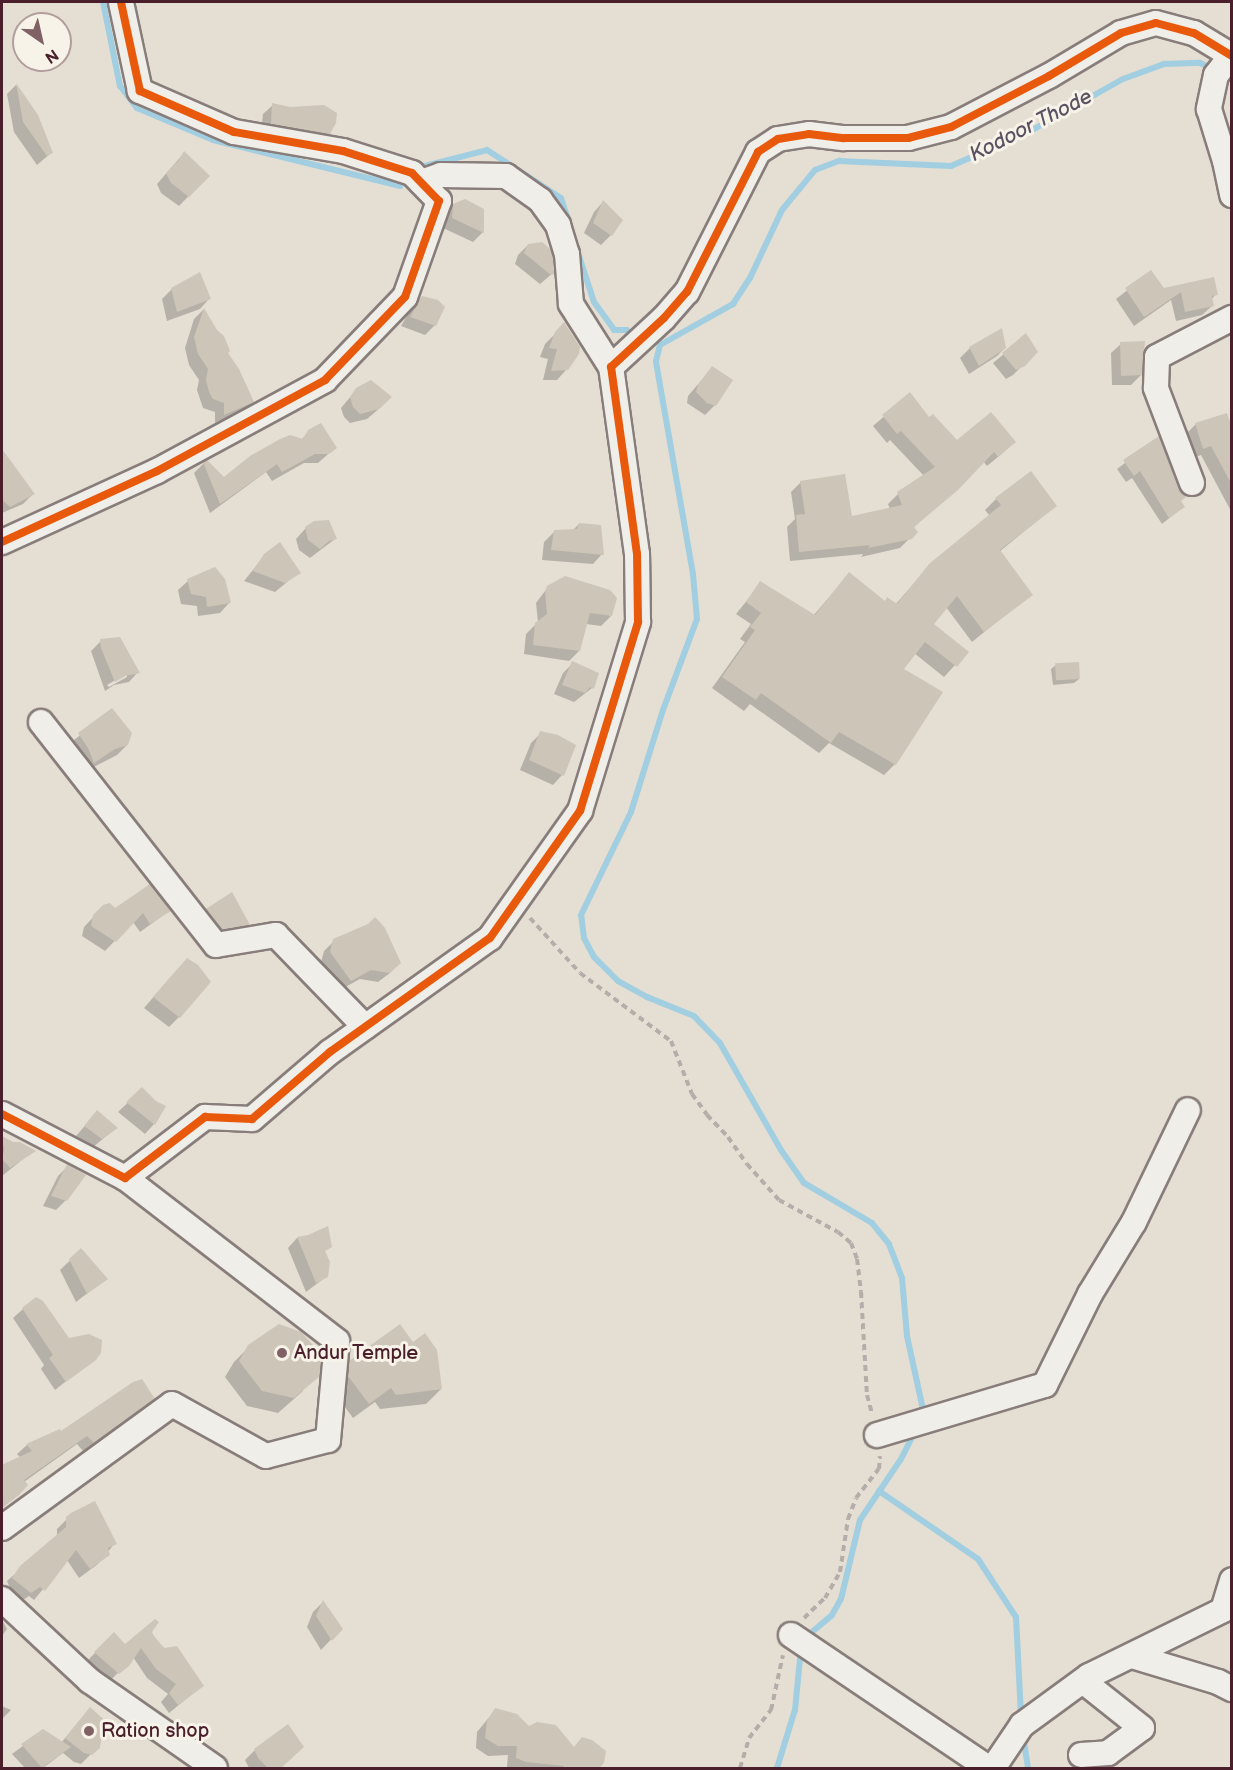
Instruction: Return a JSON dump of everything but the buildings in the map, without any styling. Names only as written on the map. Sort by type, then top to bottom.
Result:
[{"type":"street","points":[[2,542],[157,471],[325,380],[405,297],[439,201],[412,173],[343,151],[234,132],[140,91],[121,2]]},
{"type":"street","points":[[611,367],[664,318],[687,292],[758,152],[778,140],[809,134],[844,138],[908,138],[951,127],[1049,75],[1121,33],[1156,23],[1194,33],[1225,64],[1209,109],[1226,161],[1232,195]]},
{"type":"street","points":[[125,1178],[205,1117],[252,1119],[330,1053],[490,938],[580,811],[638,622],[637,554],[611,367],[571,304],[567,254],[558,225],[540,200],[506,176],[441,175],[421,182]]},
{"type":"street","points":[[1192,483],[1156,388],[1157,357],[1232,318]]},
{"type":"street","points":[[41,722],[216,945],[276,935],[365,1027]]},
{"type":"street","points":[[877,1435],[1045,1385],[1090,1294],[1134,1222],[1188,1110]]},
{"type":"street","points":[[2,1114],[125,1178],[337,1341],[328,1440],[266,1456],[172,1404],[2,1528]]},
{"type":"street","points":[[993,1768],[1022,1725],[1083,1681],[1223,1610],[1232,1580]]},
{"type":"street","points":[[2,1599],[90,1681],[215,1768]]},
{"type":"street","points":[[791,1635],[988,1768]]},
{"type":"street","points":[[1132,1656],[1218,1682],[1232,1689]]},
{"type":"street","points":[[1081,1755],[1108,1753],[1142,1728],[1083,1681]]},
{"type":"path","points":[[516,902],[580,973],[671,1041],[692,1094],[747,1164],[779,1200],[838,1232],[851,1243],[857,1259],[867,1395],[881,1452],[879,1469],[856,1498],[848,1519],[840,1572],[825,1598],[791,1635],[785,1649],[771,1710],[749,1738],[740,1768]]},
{"type":"waterway","points":[[103,2],[120,86],[137,108],[213,140],[400,186]]},
{"type":"waterway","name":"Kodoor Thode","points":[[924,1414],[907,1336],[902,1278],[889,1244],[872,1223],[804,1183],[781,1150],[720,1043],[694,1016],[647,997],[618,981],[594,957],[584,938],[581,915],[631,812],[663,710],[697,619],[693,574],[656,361],[660,345],[733,304],[750,278],[782,210],[815,170],[839,161],[951,166],[1027,133],[1123,79],[1164,64],[1200,63],[1215,70]]},
{"type":"waterway","points":[[421,167],[487,150],[561,198],[569,223]]},
{"type":"waterway","points":[[577,250],[594,302],[614,330],[627,330]]},
{"type":"waterway","points":[[806,1637],[832,1615],[841,1599],[860,1520],[901,1459],[915,1431]]},
{"type":"waterway","points":[[879,1491],[978,1559],[1016,1617],[1021,1717]]},
{"type":"waterway","points":[[777,1768],[795,1710],[801,1649]]},
{"type":"waterway","points":[[1023,1736],[1028,1768]]},
{"type":"cycle path","points":[[2,542],[157,471],[325,380],[405,297],[439,201],[412,173],[343,151],[234,132],[140,91],[121,2]]},
{"type":"cycle path","points":[[2,1114],[125,1178],[205,1117],[252,1119],[330,1052],[490,938],[580,811],[638,622],[637,554],[611,367],[664,318],[687,292],[758,152],[778,139],[809,134],[844,138],[908,138],[951,127],[1049,76],[1121,33],[1156,23],[1194,33],[1232,56]]},
{"type":"place","name":"Andur Temple","points":[[282,1353]]},
{"type":"place","name":"Ration shop","points":[[89,1731]]}]
